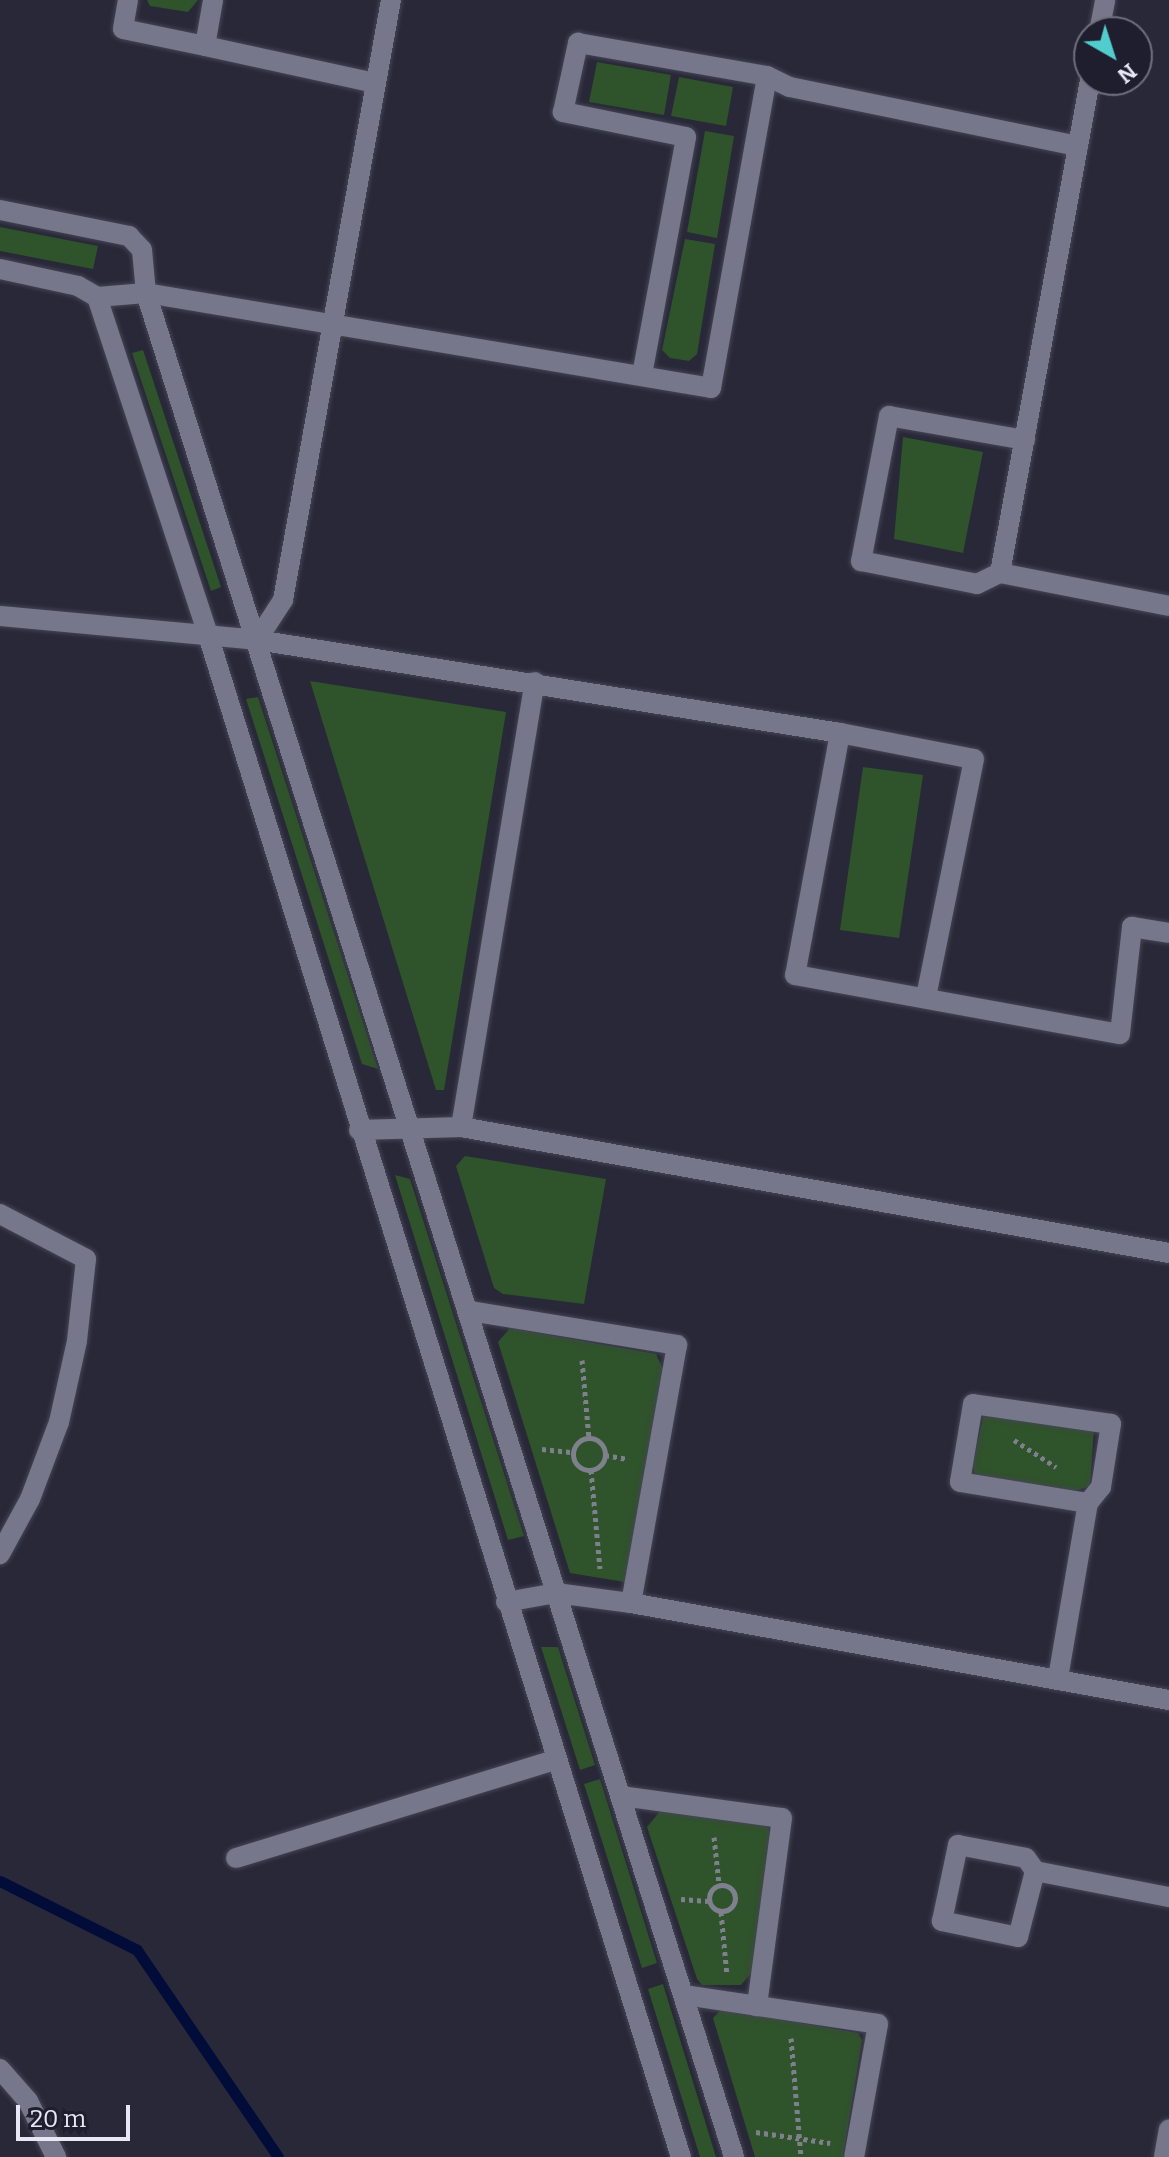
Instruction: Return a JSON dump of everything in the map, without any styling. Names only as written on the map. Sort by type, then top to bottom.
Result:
[{"type":"street","points":[[128,0],[123,29],[375,83]]},
{"type":"street","points":[[205,46],[213,0]]},
{"type":"street","points":[[257,640],[283,600],[391,0]]},
{"type":"street","points":[[642,375],[686,137],[563,112],[578,43],[767,76],[790,87],[1078,146]]},
{"type":"street","points":[[0,269],[78,286],[97,297],[146,293],[711,388],[767,76]]},
{"type":"street","points":[[1000,573],[1087,96]]},
{"type":"street","points":[[0,210],[129,236],[142,250],[146,293],[470,1311],[734,2157]]},
{"type":"street","points":[[97,297],[208,635],[359,1130],[681,2157]]},
{"type":"street","points":[[1025,440],[889,416],[861,561],[977,584],[1000,573],[1169,606]]},
{"type":"street","points":[[0,616],[257,640],[535,682],[840,733],[974,759],[926,998]]},
{"type":"street","points":[[461,1127],[535,682]]},
{"type":"street","points":[[840,733],[795,975],[1120,1034],[1132,927],[1169,933]]},
{"type":"street","points":[[359,1130],[410,1125],[461,1127],[1169,1253]]},
{"type":"street","points":[[0,1214],[86,1259],[77,1341],[59,1422],[30,1499],[0,1554]]},
{"type":"street","points":[[470,1311],[677,1345],[631,1603]]},
{"type":"street","points":[[1058,1678],[1088,1503],[1101,1487],[1111,1424],[973,1404],[960,1482],[1088,1503]]},
{"type":"street","points":[[506,1602],[556,1593],[631,1603],[1169,1700]]},
{"type":"street","points":[[236,1858],[555,1760]]},
{"type":"street","points":[[621,1796],[782,1818],[757,2006]]},
{"type":"street","points":[[1035,1871],[1018,1937],[942,1921],[958,1845],[1026,1858],[1035,1871],[1169,1897]]},
{"type":"street","points":[[685,1995],[878,2024],[848,2151]]},
{"type":"street","points":[[0,2069],[28,2101],[56,2157]]},
{"type":"street","points":[[1166,2153],[1169,2129]]},
{"type":"path","points":[[581,1345],[589,1438]]},
{"type":"path","points":[[1009,1437],[1059,1468]]},
{"type":"path","points":[[589,1438],[577,1443],[573,1452],[578,1466],[591,1470]]},
{"type":"path","points":[[589,1438],[603,1446],[605,1455],[591,1470],[600,1573]]},
{"type":"path","points":[[536,1448],[573,1452]]},
{"type":"path","points":[[708,1901],[719,1884],[713,1821]]},
{"type":"path","points":[[719,1884],[734,1893],[735,1902],[721,1912]]},
{"type":"path","points":[[673,1885],[681,1911]]},
{"type":"path","points":[[677,1898],[708,1901],[721,1912],[727,1980]]},
{"type":"path","points":[[716,1981],[741,1980]]},
{"type":"path","points":[[789,2024],[801,2157]]},
{"type":"path","points":[[752,2132],[800,2138],[848,2151]]},
{"type":"green space","points":[[147,0],[198,0],[188,12],[150,6]]},
{"type":"green space","points":[[597,62],[671,75],[664,115],[589,102]]},
{"type":"green space","points":[[679,77],[733,87],[726,126],[671,116]]},
{"type":"green space","points":[[705,131],[734,136],[717,238],[687,232]]},
{"type":"green space","points":[[0,227],[98,246],[93,269],[0,251]]},
{"type":"green space","points":[[685,239],[715,244],[697,354],[689,361],[670,358],[662,350]]},
{"type":"green space","points":[[143,350],[221,587],[211,591],[132,353]]},
{"type":"green space","points":[[903,437],[983,452],[963,553],[894,539]]},
{"type":"green space","points":[[310,681],[506,712],[444,1090],[436,1090]]},
{"type":"green space","points":[[258,697],[378,1069],[362,1064],[246,699]]},
{"type":"green space","points":[[863,767],[923,775],[899,938],[840,930]]},
{"type":"green space","points":[[465,1156],[606,1179],[584,1304],[503,1294],[494,1288],[456,1166]]},
{"type":"green space","points":[[395,1175],[410,1179],[524,1536],[508,1540]]},
{"type":"green space","points":[[510,1328],[656,1354],[663,1369],[625,1582],[570,1573],[498,1342]]},
{"type":"green space","points":[[985,1410],[1094,1428],[1090,1486],[1075,1491],[976,1476],[972,1466]]},
{"type":"green space","points":[[541,1647],[558,1647],[595,1765],[580,1770]]},
{"type":"green space","points":[[600,1779],[657,1963],[642,1968],[584,1784]]},
{"type":"green space","points":[[661,1810],[766,1824],[772,1836],[753,1971],[741,1985],[702,1985],[697,1979],[647,1827]]},
{"type":"green space","points":[[663,1984],[716,2157],[700,2157],[648,1989]]},
{"type":"green space","points":[[722,2009],[858,2033],[862,2040],[843,2157],[755,2157],[713,2018]]},
{"type":"waterway","points":[[0,1881],[137,1950],[278,2157]]}]
